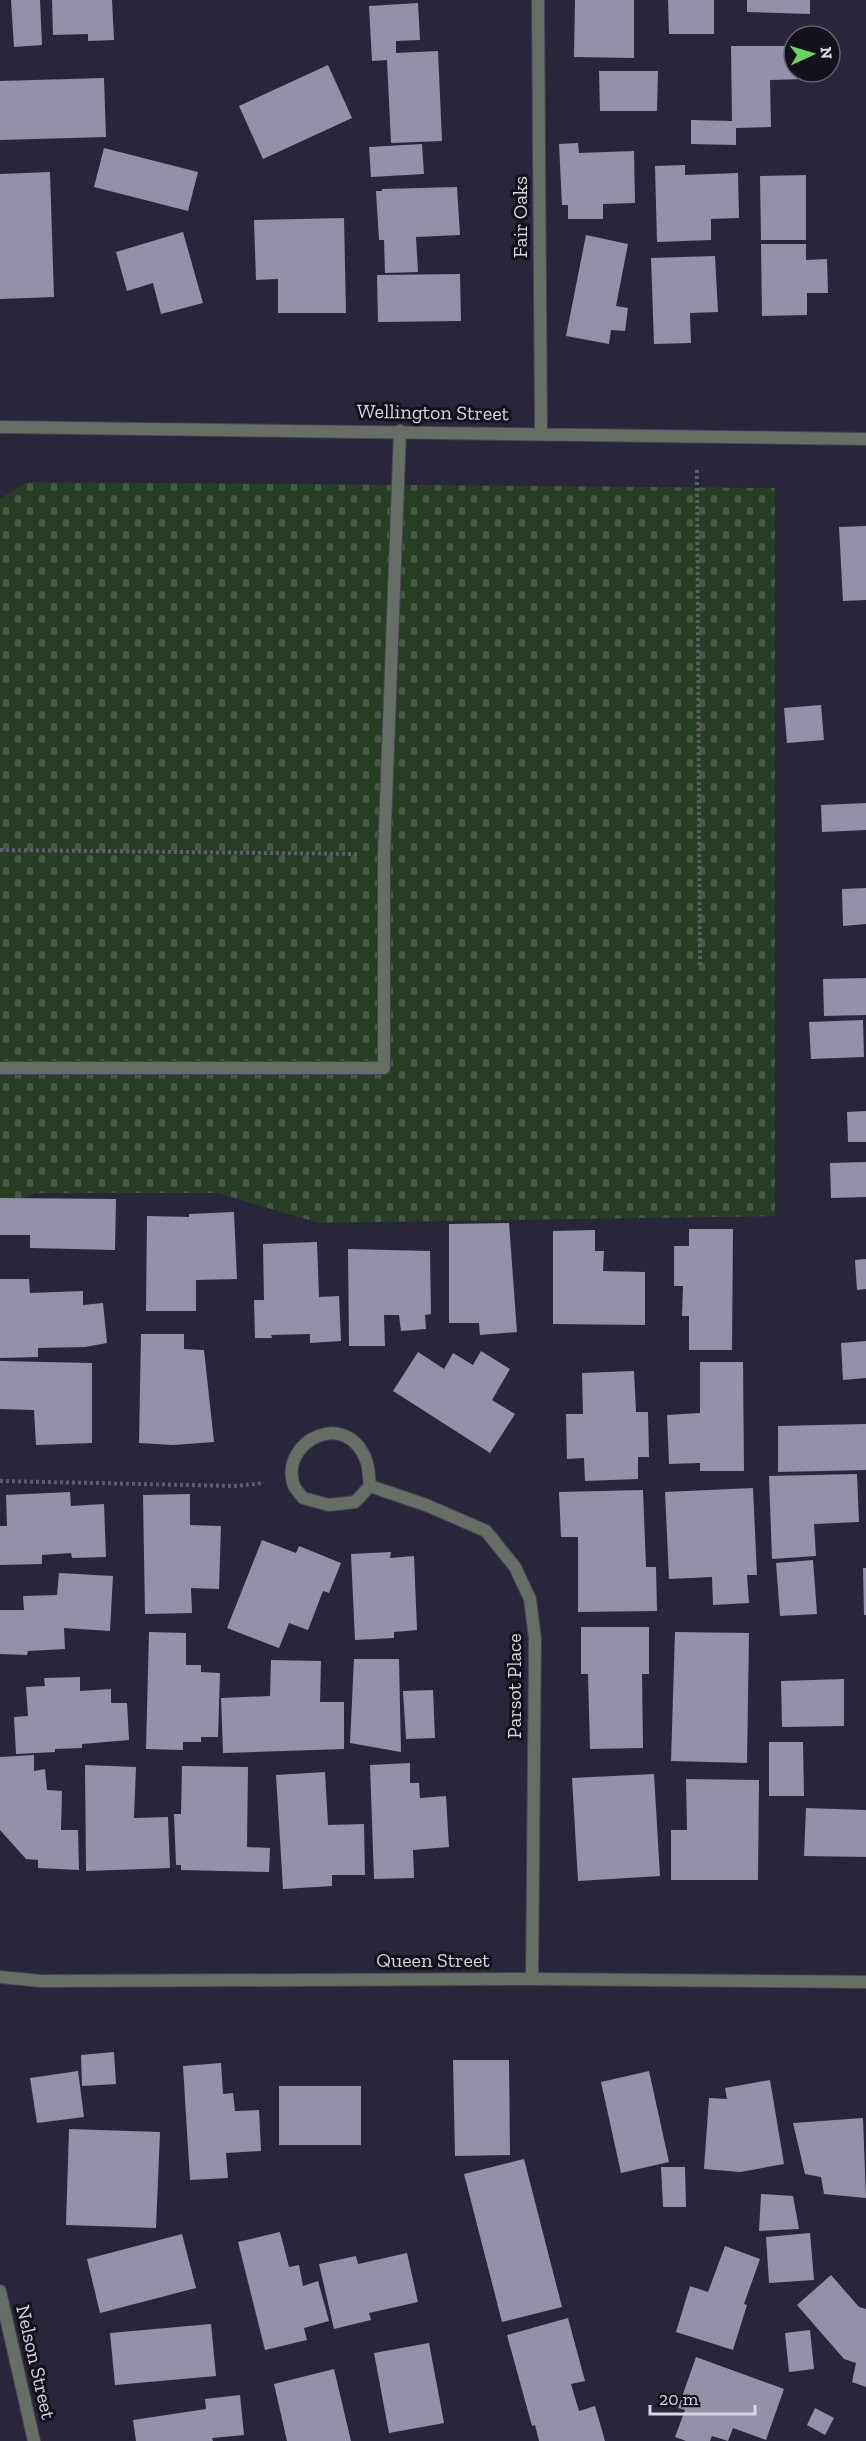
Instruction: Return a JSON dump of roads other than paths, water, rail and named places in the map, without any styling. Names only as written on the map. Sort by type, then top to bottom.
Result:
[{"type":"street","name":"Fair Oaks","points":[[538,0],[541,433]]},
{"type":"street","name":"Wellington Street","points":[[0,427],[866,439]]},
{"type":"street","points":[[0,1068],[384,1068],[384,854],[400,431]]},
{"type":"street","points":[[337,1432],[355,1441],[367,1463],[370,1486],[356,1502],[329,1505],[303,1498],[293,1483],[294,1466],[300,1449],[315,1436],[337,1432]]},
{"type":"street","name":"Parsot Place","points":[[370,1486],[426,1505],[486,1531],[515,1567],[530,1599],[535,1639],[532,1979]]},
{"type":"street","name":"Queen Street","points":[[0,1977],[41,1981],[532,1979],[866,1982]]},
{"type":"street","name":"Nelson Street","points":[[0,2291],[34,2441]]}]
